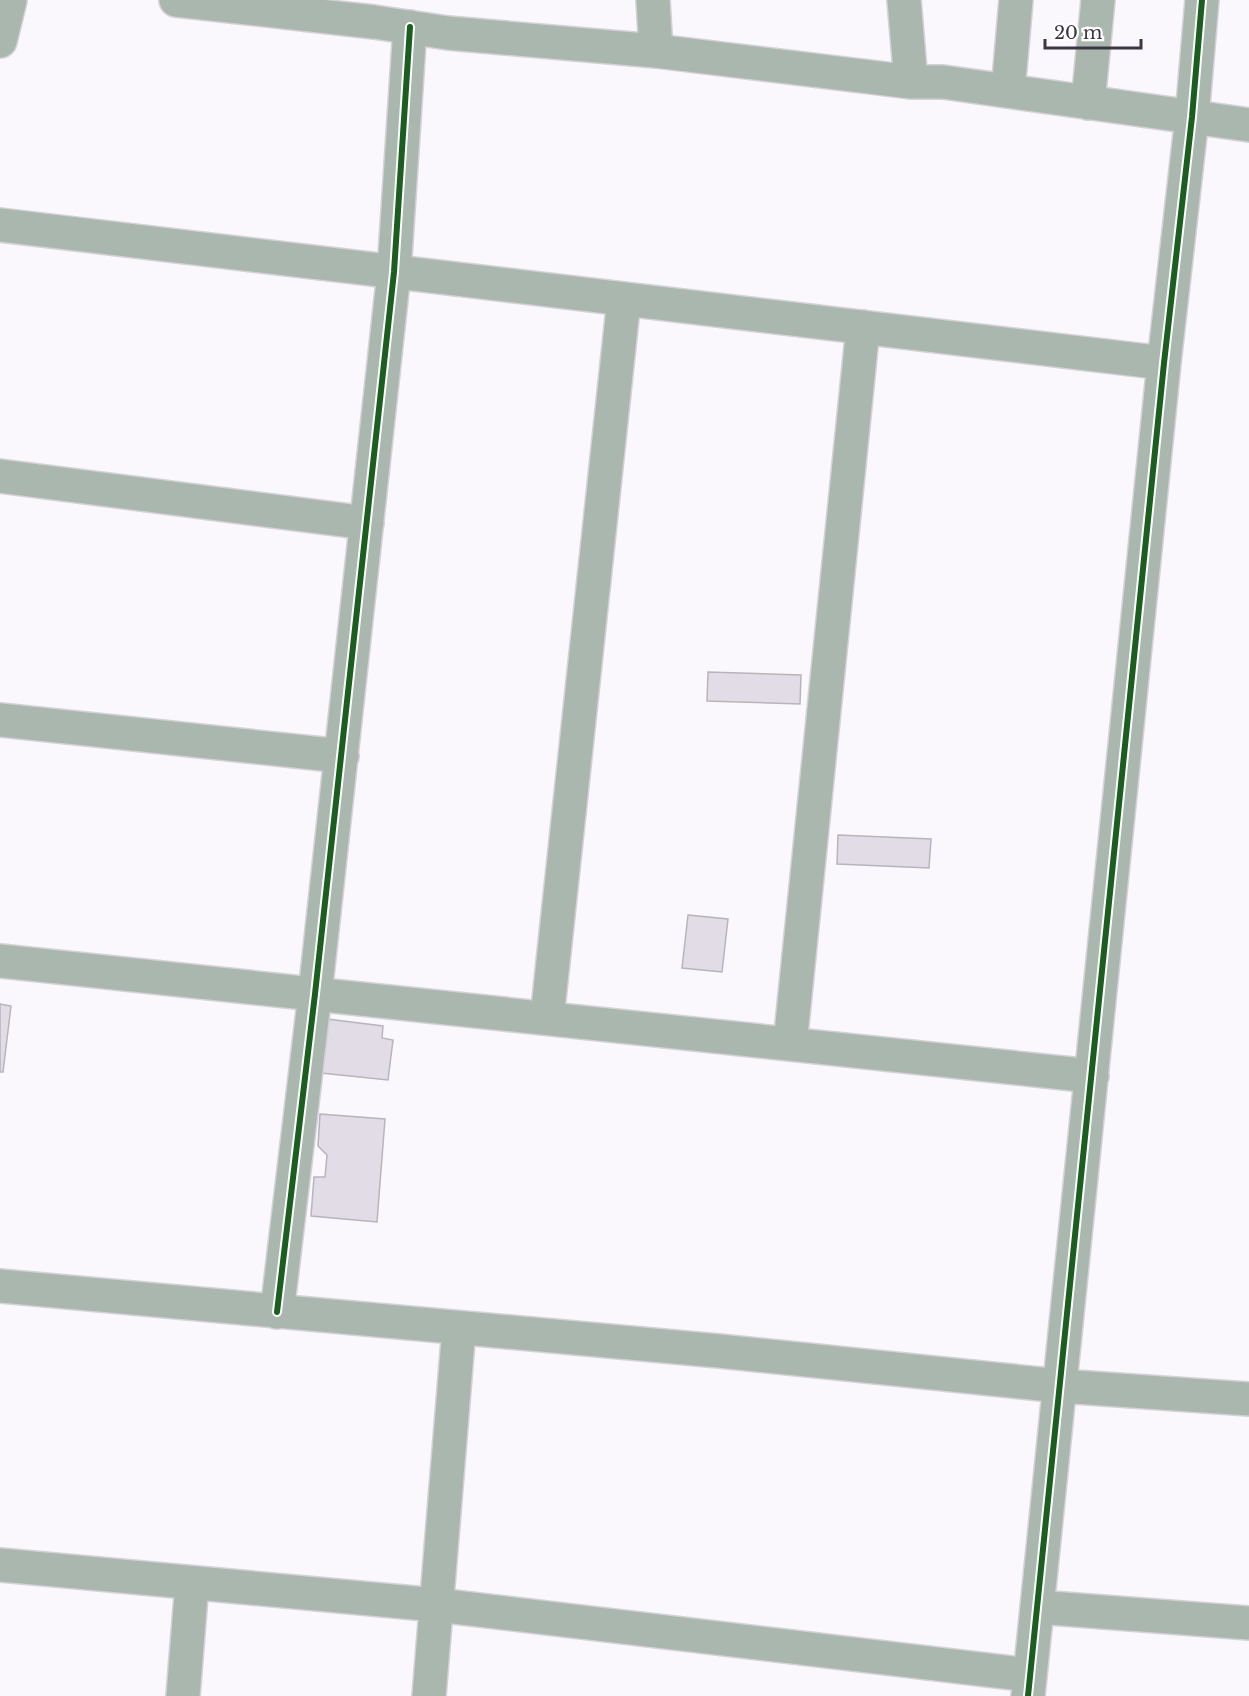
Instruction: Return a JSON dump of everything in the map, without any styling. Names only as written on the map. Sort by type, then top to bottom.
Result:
[{"type":"street","points":[[0,41],[10,0]]},
{"type":"street","points":[[176,0],[322,8],[448,33],[656,51],[911,82],[943,82],[1249,125]]},
{"type":"street","points":[[653,0],[656,51]]},
{"type":"street","points":[[904,0],[911,82]]},
{"type":"street","points":[[1008,91],[1016,0]]},
{"type":"street","points":[[1088,103],[1098,0]]},
{"type":"street","points":[[0,1565],[436,1605],[1029,1686],[1164,363],[1192,117],[1202,0]]},
{"type":"street","points":[[277,1312],[342,756],[394,272],[410,27]]},
{"type":"street","points":[[0,225],[1164,363]]},
{"type":"street","points":[[547,1018],[624,299]]},
{"type":"street","points":[[790,1044],[863,327]]},
{"type":"street","points":[[0,476],[366,523]]},
{"type":"street","points":[[0,720],[342,756]]},
{"type":"street","points":[[0,961],[1092,1076]]},
{"type":"street","points":[[0,1286],[719,1351],[1060,1386],[1249,1399]]},
{"type":"street","points":[[429,1696],[459,1328]]},
{"type":"street","points":[[183,1696],[192,1583]]},
{"type":"street","points":[[1037,1607],[1249,1623]]},
{"type":"building","points":[[708,672],[801,675],[800,704],[707,701]]},
{"type":"building","points":[[838,835],[931,839],[929,868],[837,864]]},
{"type":"building","points":[[688,915],[728,919],[722,972],[682,968]]},
{"type":"building","points":[[0,1004],[11,1006],[3,1072],[0,1072]]},
{"type":"building","points":[[327,1019],[383,1026],[382,1038],[393,1040],[388,1080],[321,1073]]},
{"type":"building","points":[[320,1114],[385,1119],[377,1222],[311,1216],[314,1177],[325,1177],[327,1155],[318,1146]]},
{"type":"cycle path","points":[[1028,1696],[1164,363],[1192,117],[1202,0]]},
{"type":"cycle path","points":[[277,1312],[315,994],[394,272],[410,27]]}]
